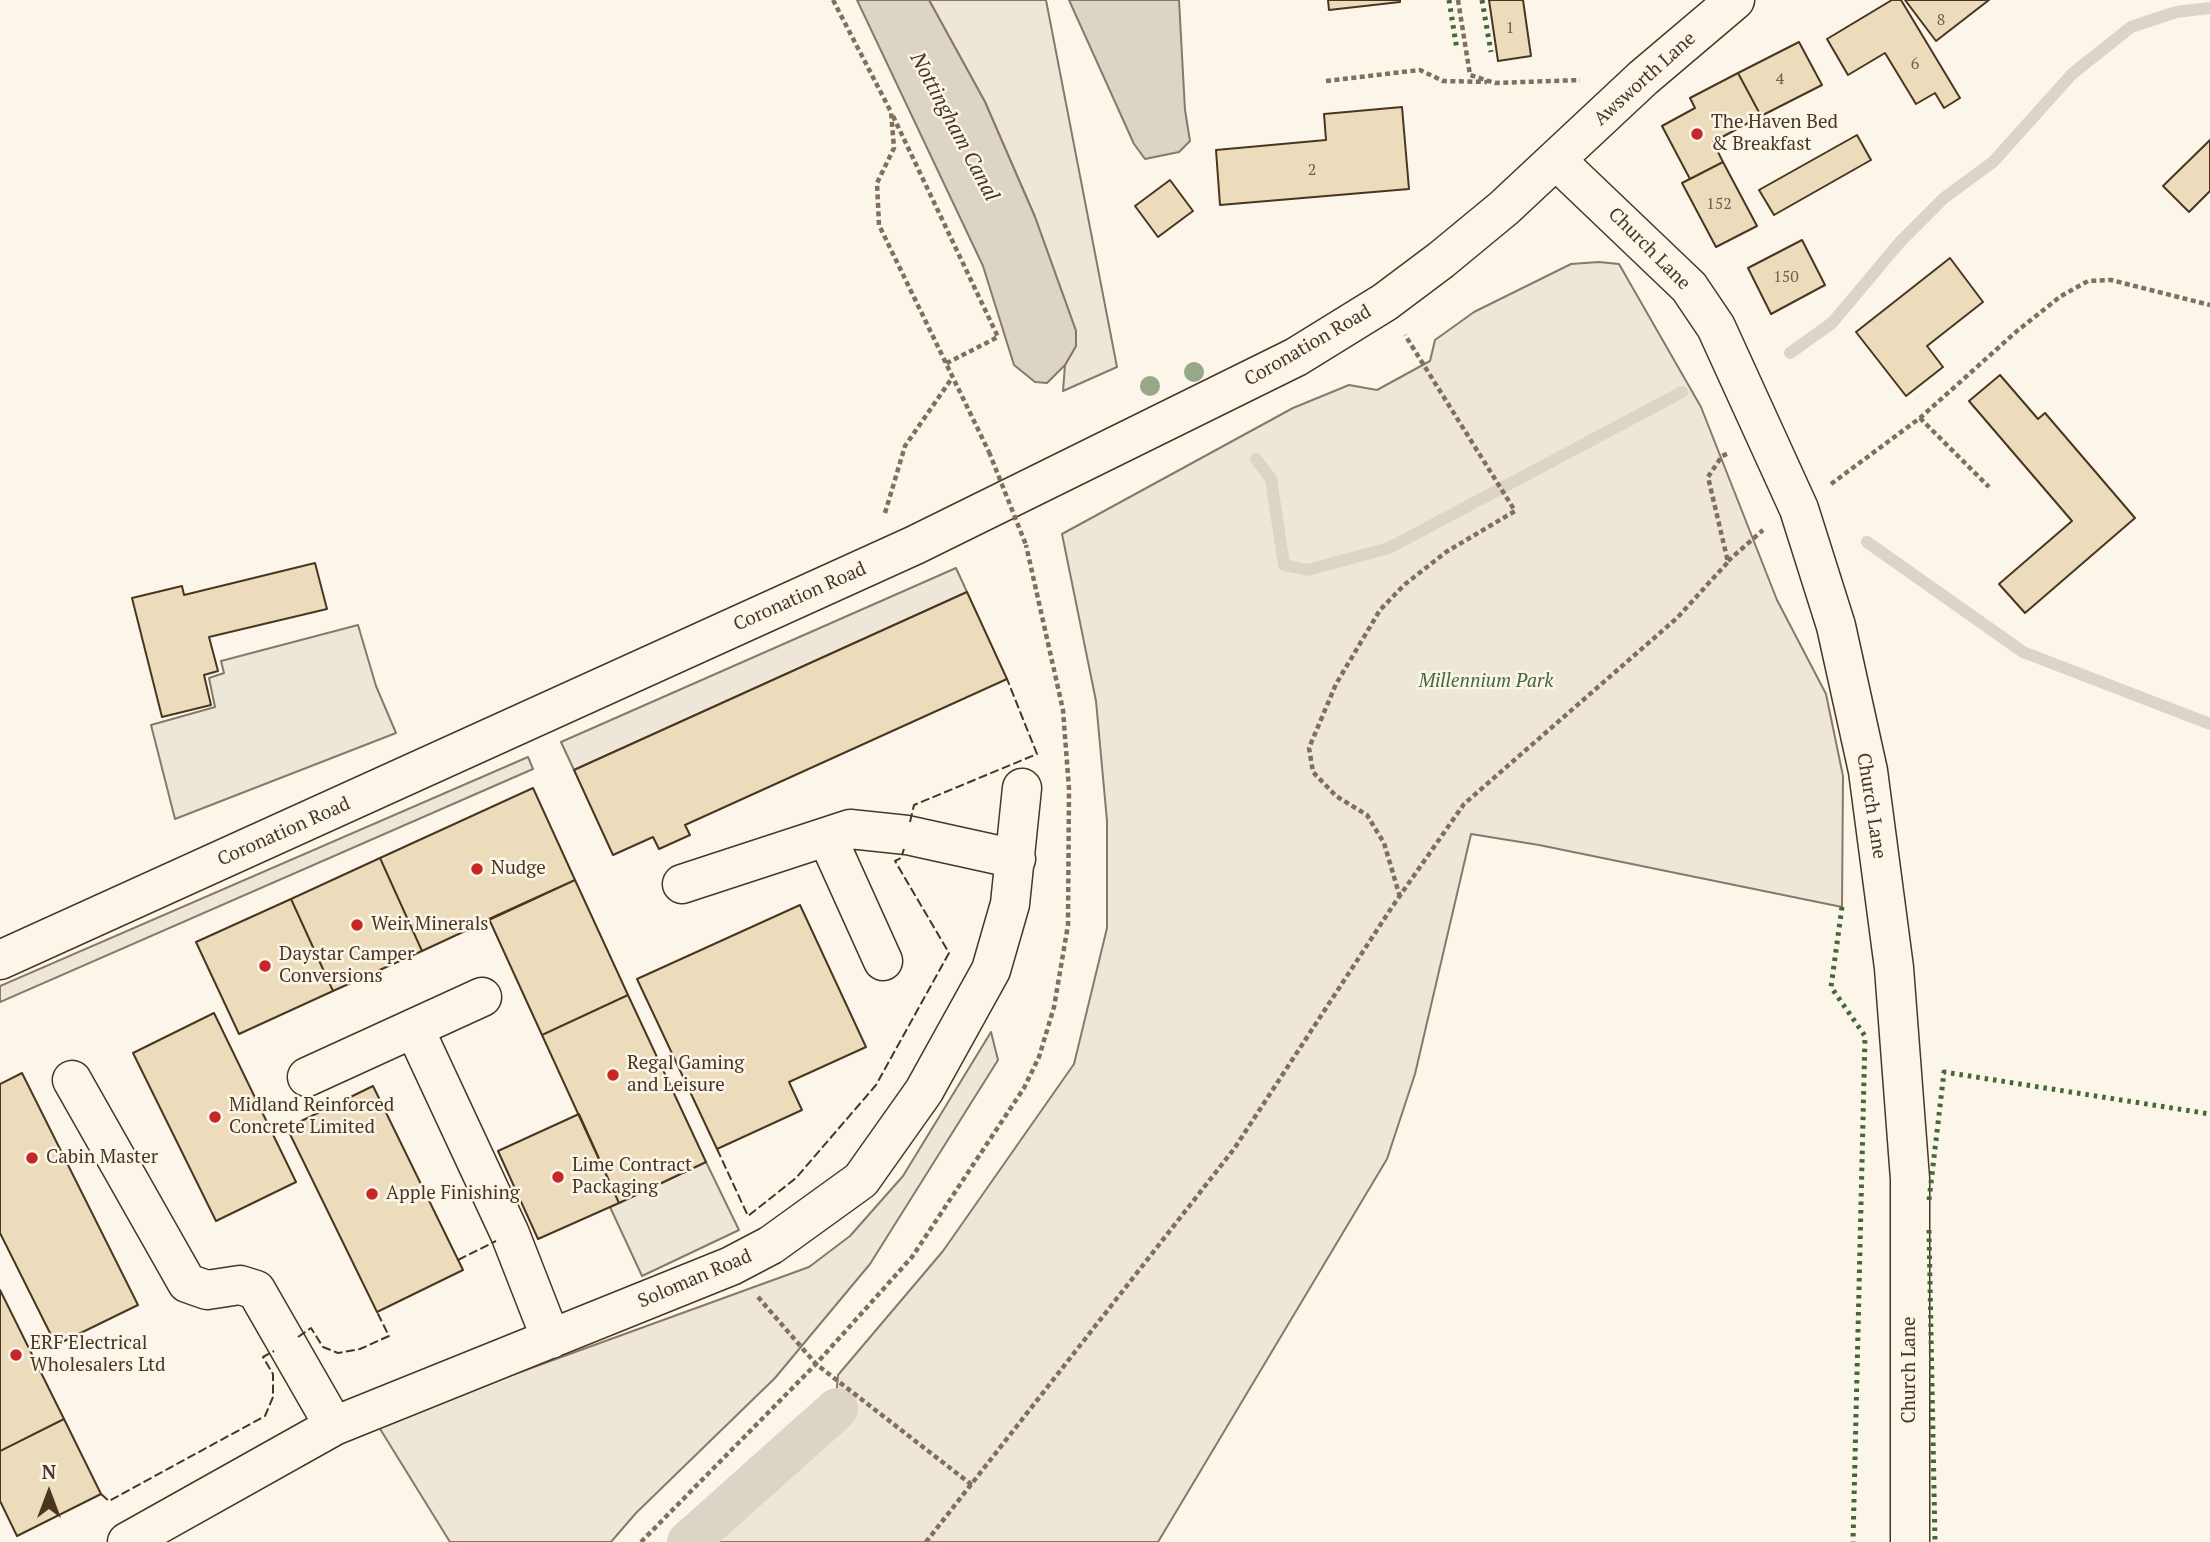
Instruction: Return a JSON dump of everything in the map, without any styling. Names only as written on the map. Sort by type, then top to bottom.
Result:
[{"type":"street","name":"Awsworth Lane","points":[[1556,160],[1622,97],[1735,0]]},
{"type":"street","name":"Coronation Road","points":[[0,960],[915,545],[1296,357],[1385,302],[1462,243],[1556,160]]},
{"type":"street","name":"Church Lane","points":[[1556,160],[1689,287],[1716,327],[1799,509],[1836,626],[1868,771],[1894,968],[1910,1179],[1910,1542]]},
{"type":"street","name":"Soloman Road","points":[[127,1542],[334,1426],[731,1266],[771,1245],[861,1180],[924,1091],[991,970],[1010,904],[1022,788]]},
{"type":"street","points":[[682,884],[850,829],[907,835],[1016,859]]},
{"type":"street","points":[[827,837],[883,961]]},
{"type":"street","points":[[307,1077],[415,1030],[482,997]]},
{"type":"street","points":[[415,1030],[510,1234],[551,1339]]},
{"type":"street","points":[[72,1080],[187,1283],[207,1290],[240,1285],[256,1290],[334,1426]]},
{"type":"path","points":[[833,0],[891,112],[998,337],[946,364]]},
{"type":"path","points":[[1458,0],[1470,75],[1495,83]]},
{"type":"path","points":[[1326,81],[1420,71],[1443,81],[1495,83],[1593,80],[1622,97]]},
{"type":"path","points":[[641,1542],[816,1364],[912,1258],[1024,1088],[1039,1057],[1054,1007],[1068,925],[1069,789],[1063,710],[1026,545],[989,452],[879,225],[877,183],[894,148],[891,112]]},
{"type":"path","points":[[1799,509],[1920,418],[2017,331],[2061,296],[2088,281],[2111,280],[2210,305]]},
{"type":"path","points":[[1385,302],[1515,510],[1446,552],[1404,585],[1380,610],[1336,684],[1309,748],[1313,772],[1335,796],[1367,815],[1384,843],[1399,897]]},
{"type":"path","points":[[884,517],[905,446],[952,378]]},
{"type":"path","points":[[1920,418],[1990,487]]},
{"type":"path","points":[[926,1542],[1234,1149],[1399,897],[1464,804],[1676,618],[1728,562],[1708,477],[1722,456],[1765,431]]},
{"type":"path","points":[[731,1266],[816,1364],[972,1485]]},
{"type":"green space","points":[[929,0],[1046,0],[1117,367],[1063,391],[1065,365],[1076,346],[1076,331],[1035,217],[985,102]]},
{"type":"green space","name":"Millennium Park","points":[[1571,264],[1619,264],[1701,407],[1777,600],[1826,694],[1843,776],[1842,907],[1539,845],[1471,834],[1415,1074],[1387,1159],[1158,1542],[717,1542],[833,1430],[838,1375],[943,1251],[1074,1064],[1107,928],[1107,821],[1096,701],[1062,534],[1293,408],[1349,385],[1377,390],[1430,361],[1435,340],[1474,312]]},
{"type":"green space","points":[[956,568],[967,592],[574,770],[561,742]]},
{"type":"green space","points":[[528,757],[533,769],[0,1002],[0,986]]},
{"type":"green space","points":[[991,1032],[998,1060],[870,1264],[775,1378],[636,1513],[611,1542],[450,1542],[377,1424],[809,1267],[850,1236],[903,1176]]},
{"type":"shaded area","points":[[358,625],[376,686],[396,733],[175,819],[151,725],[215,707],[209,678],[224,673],[221,661]]},
{"type":"shaded area","points":[[706,1162],[739,1230],[642,1276],[610,1207]]},
{"type":"water","points":[[857,0],[929,0],[985,102],[1035,217],[1076,331],[1076,346],[1065,365],[1047,383],[1035,382],[1014,365],[983,266]]},
{"type":"water","points":[[1069,0],[1179,0],[1185,110],[1190,141],[1179,152],[1145,159],[1134,144]]},
{"type":"building","points":[[1328,0],[1400,0],[1400,2],[1329,10]]},
{"type":"building","points":[[1489,0],[1523,0],[1531,56],[1498,61]]},
{"type":"building","points":[[1892,0],[1901,0],[1960,98],[1944,108],[1935,93],[1916,104],[1885,53],[1848,75],[1827,39]]},
{"type":"building","points":[[1905,0],[1989,0],[1936,41]]},
{"type":"building","points":[[1799,42],[1822,85],[1761,116],[1738,73]]},
{"type":"building","name":"The Haven Bed & Breakfast","points":[[1738,73],[1761,116],[1713,142],[1723,162],[1690,179],[1662,126],[1695,108],[1690,98]]},
{"type":"building","points":[[1402,107],[1409,189],[1220,205],[1216,150],[1326,140],[1324,114]]},
{"type":"building","points":[[1857,135],[1871,160],[1774,215],[1759,190]]},
{"type":"building","points":[[2210,140],[2210,191],[2189,212],[2163,186]]},
{"type":"building","points":[[1723,162],[1757,226],[1716,247],[1682,183]]},
{"type":"building","points":[[1170,180],[1193,211],[1158,237],[1135,206]]},
{"type":"building","points":[[1802,240],[1825,285],[1771,314],[1748,268]]},
{"type":"building","points":[[1950,258],[1983,302],[1927,346],[1943,367],[1906,396],[1856,332]]},
{"type":"building","points":[[2000,375],[2038,419],[2045,413],[2135,518],[2025,613],[1999,584],[2072,521],[1969,401]]},
{"type":"building","points":[[315,563],[327,609],[209,637],[218,671],[204,675],[211,705],[162,717],[132,598],[182,586],[184,595]]},
{"type":"building","points":[[967,592],[1007,679],[685,825],[690,835],[659,849],[653,837],[613,855],[574,770]]},
{"type":"building","name":"Nudge","points":[[533,788],[575,880],[422,951],[380,858]]},
{"type":"building","name":"Weir Minerals","points":[[380,858],[422,951],[333,991],[291,899]]},
{"type":"building","points":[[575,880],[628,995],[542,1035],[489,919]]},
{"type":"building","name":"Daystar Camper Conversions","points":[[291,899],[333,991],[239,1034],[196,942]]},
{"type":"building","points":[[800,905],[866,1047],[789,1082],[802,1110],[717,1149],[637,979]]},
{"type":"building","name":"Regal Gaming and Leisure","points":[[628,995],[706,1162],[619,1203],[542,1035]]},
{"type":"building","name":"Midland Reinforced Concrete Limited","points":[[214,1013],[296,1182],[216,1221],[133,1053]]},
{"type":"building","name":"Cabin Master","points":[[22,1073],[138,1305],[56,1345],[0,1233],[0,1084]]},
{"type":"building","name":"Apple Finishing","points":[[373,1086],[463,1270],[377,1312],[287,1128]]},
{"type":"building","name":"Lime Contract Packaging","points":[[579,1114],[619,1203],[538,1239],[498,1151]]},
{"type":"building","name":"ERF Electrical Wholesalers Ltd","points":[[0,1290],[64,1419],[0,1451]]},
{"type":"building","points":[[64,1419],[101,1494],[17,1536],[0,1501],[0,1451]]},
{"type":"waterway","points":[[1790,353],[1832,323],[1900,242],[1944,198],[1993,162],[2072,74],[2131,27],[2176,12],[2210,8]]},
{"type":"waterway","points":[[1256,459],[1271,479],[1284,565],[1307,570],[1389,548],[1682,392]]},
{"type":"waterway","points":[[1867,542],[2023,652],[2210,724]]},
{"type":"waterway","name":"Nottingham Canal","points":[[688,1542],[837,1409]]},
{"type":"hedge","points":[[1449,0],[1457,50]]},
{"type":"hedge","points":[[1482,0],[1491,52]]},
{"type":"hedge","points":[[1842,907],[1831,987],[1865,1036],[1853,1542]]},
{"type":"hedge","points":[[1929,1200],[1944,1072],[2210,1114]]},
{"type":"hedge","points":[[1929,1230],[1935,1542]]},
{"type":"fence","points":[[910,822],[914,805],[1037,754],[1007,679]]},
{"type":"fence","points":[[717,1149],[748,1216],[796,1178],[876,1085],[949,953],[895,861],[901,858],[904,849]]},
{"type":"fence","points":[[458,1260],[496,1241]]},
{"type":"fence","points":[[298,1337],[311,1328],[323,1347],[338,1353],[360,1349],[389,1336],[377,1312]]},
{"type":"fence","points":[[101,1494],[109,1501],[265,1416],[273,1397],[273,1374],[263,1357],[274,1351]]},
{"type":"place","name":"The Haven Bed & Breakfast","points":[[1697,134]]},
{"type":"place","name":"Nudge","points":[[477,869]]},
{"type":"place","name":"Weir Minerals","points":[[357,925]]},
{"type":"place","name":"Daystar Camper Conversions","points":[[265,966]]},
{"type":"place","name":"Regal Gaming and Leisure","points":[[613,1075]]},
{"type":"place","name":"Midland Reinforced Concrete Limited","points":[[215,1117]]},
{"type":"place","name":"Cabin Master","points":[[32,1158]]},
{"type":"place","name":"Lime Contract Packaging","points":[[558,1177]]},
{"type":"place","name":"Apple Finishing","points":[[372,1194]]},
{"type":"place","name":"ERF Electrical Wholesalers Ltd","points":[[16,1355]]}]
